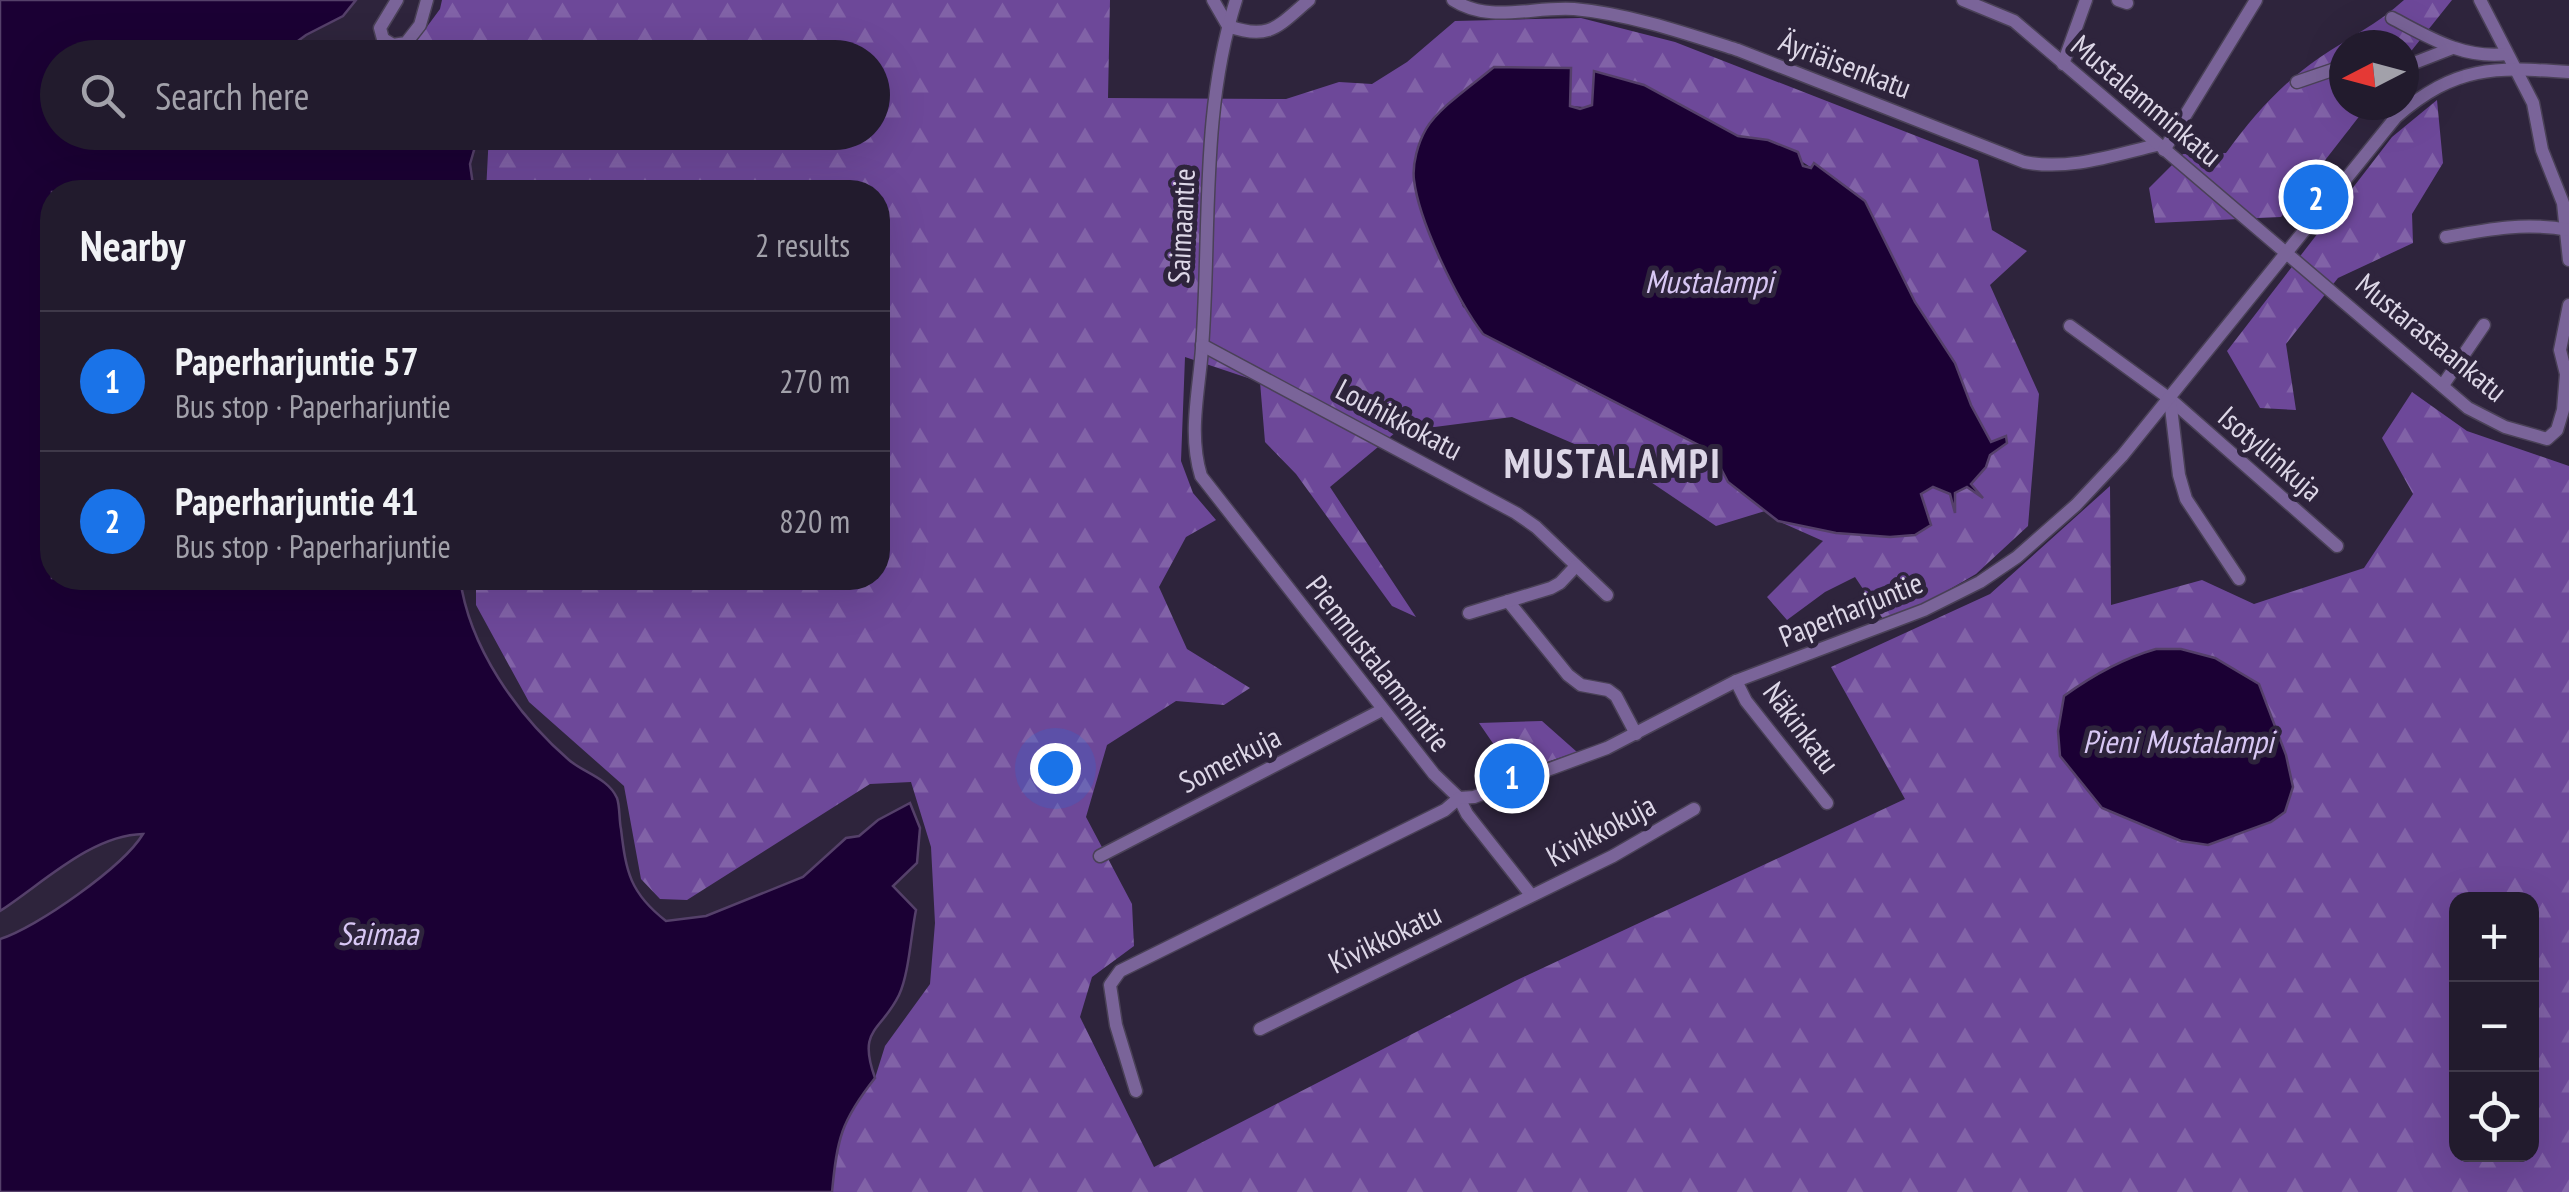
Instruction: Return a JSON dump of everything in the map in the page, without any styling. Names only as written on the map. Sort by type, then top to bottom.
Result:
[{"type":"street","points":[[384,40],[380,28],[397,0]]},
{"type":"street","points":[[408,40],[420,25],[427,0]]},
{"type":"street","points":[[1212,0],[1228,26],[1259,34],[1272,30],[1309,0]]},
{"type":"street","name":"Saimaantie","points":[[1195,456],[1193,428],[1202,346],[1210,136],[1218,73],[1236,0]]},
{"type":"street","name":"Äyriäisenkatu","points":[[1453,0],[1466,8],[1492,14],[1571,9],[1612,15],[1694,36],[2024,162],[2044,166],[2090,161],[2160,147]]},
{"type":"street","name":"Mustalamminkatu","points":[[1963,0],[2014,21],[2288,253]]},
{"type":"street","points":[[2063,64],[2086,0]]},
{"type":"street","points":[[2160,147],[2256,0]]},
{"type":"street","points":[[2480,0],[2534,103],[2542,150],[2558,185],[2568,230],[2569,260]]},
{"type":"street","points":[[2392,18],[2450,49],[2488,56],[2507,54]]},
{"type":"street","points":[[2419,61],[2450,49]]},
{"type":"street","points":[[2296,82],[2329,71]]},
{"type":"street","name":"Paperharjuntie","points":[[1136,1091],[1116,1026],[1110,985],[1120,971],[1445,810],[1459,798],[1474,797],[1636,734],[1736,681],[1924,610],[1980,582],[2018,557],[2076,505],[2170,399],[2396,116],[2419,97],[2475,72],[2569,72]]},
{"type":"street","points":[[2446,237],[2510,225],[2540,224],[2568,230]]},
{"type":"street","name":"Mustarastaankatu","points":[[2288,253],[2468,408],[2506,428],[2538,438],[2553,436],[2563,410],[2566,374],[2560,350],[2569,305]]},
{"type":"street","points":[[2443,385],[2484,325]]},
{"type":"street","name":"Isotyllinkuja","points":[[2070,326],[2170,399],[2337,546]]},
{"type":"street","name":"Louhikkokatu","points":[[1202,346],[1516,513],[1607,595]]},
{"type":"street","points":[[2170,399],[2178,474],[2186,499],[2239,579]]},
{"type":"street","name":"Pienmustalammintie","points":[[1195,456],[1201,476],[1220,504],[1445,788],[1459,798],[1467,814],[1532,895]]},
{"type":"street","points":[[1469,613],[1560,584],[1576,566]]},
{"type":"street","points":[[1508,601],[1568,675],[1581,684],[1608,690],[1616,696],[1636,734]]},
{"type":"street","name":"Näkinkatu","points":[[1736,681],[1746,701],[1827,803]]},
{"type":"street","name":"Somerkuja","points":[[1100,856],[1382,710]]},
{"type":"street","name":"Kivikkokuja","points":[[1532,895],[1613,856],[1694,809]]},
{"type":"street","name":"Kivikkokatu","points":[[1260,1029],[1532,895]]},
{"type":"green space","points":[[442,0],[1110,0],[1108,98],[1286,99],[1339,82],[1372,84],[1407,62],[1455,21],[1581,18],[1675,42],[1978,160],[1992,230],[2027,251],[1990,285],[2039,394],[2028,526],[1976,574],[1931,600],[1883,619],[1855,577],[1825,592],[1787,620],[1767,597],[1823,541],[1778,521],[1836,533],[1933,486],[1950,494],[1954,506],[1954,494],[1967,487],[1978,493],[1971,485],[1986,467],[1989,455],[2007,443],[2005,437],[1992,443],[1971,405],[1955,363],[1915,302],[1864,201],[1814,164],[1812,168],[1768,140],[1738,136],[1696,115],[1570,106],[1429,227],[1463,307],[1580,385],[1712,452],[1728,482],[1765,511],[1716,526],[1630,468],[1512,417],[1396,432],[1330,487],[1416,617],[1392,606],[1296,474],[1265,442],[1260,382],[1185,357],[1181,461],[1193,493],[1216,520],[1186,537],[1159,587],[1187,649],[1250,688],[1224,705],[1176,701],[1107,745],[1086,817],[1132,904],[1134,946],[1092,977],[1080,1017],[1154,1167],[1515,981],[1905,799],[1831,667],[1990,594],[2110,486],[2111,605],[2202,580],[2254,604],[2364,568],[2413,494],[2382,438],[2412,392],[2467,431],[2569,466],[2569,1192],[832,1192],[836,1145],[850,1109],[875,1078],[885,1046],[930,984],[935,923],[931,847],[911,782],[870,784],[687,900],[660,899],[641,879],[624,786],[529,702],[476,605],[476,590],[890,590],[890,180],[487,180],[488,150],[890,150],[890,40],[417,40],[440,9]],"holes":[[[2156,649],[2286,755],[2293,787],[2285,812],[2271,822],[2207,845],[2181,841],[2102,808],[2064,697],[2108,668]]]},
{"type":"green space","points":[[2404,0],[2452,0],[2419,41],[2419,30],[2362,30]]},
{"type":"green space","points":[[2329,52],[2329,120],[2356,120],[2281,217],[2155,223],[2149,188],[2183,154],[2226,153],[2280,90]]},
{"type":"green space","points":[[2437,100],[2443,163],[2412,214],[2413,243],[2338,278],[2286,344],[2296,410],[2260,408],[2227,351],[2392,137],[2413,120],[2419,120],[2419,115]]},
{"type":"green space","points":[[1542,721],[1577,752],[1496,779],[1488,765],[1503,758],[1479,723]]},
{"type":"water","name":"Saimaa","points":[[0,0],[356,0],[343,16],[299,40],[40,40],[40,150],[474,150],[470,164],[472,180],[40,180],[40,590],[462,590],[485,654],[514,701],[569,760],[613,791],[632,881],[644,901],[666,921],[706,916],[803,877],[846,838],[859,836],[878,820],[910,803],[920,828],[917,863],[893,886],[916,910],[907,965],[899,995],[870,1040],[875,1078],[843,1131],[832,1192],[0,1192],[0,939],[35,923],[78,895],[133,848],[143,834],[124,836],[86,852],[0,911]]},
{"type":"water","name":"Mustalampi","points":[[1494,67],[1571,68],[1570,106],[1580,109],[1592,105],[1594,71],[1644,85],[1738,136],[1768,140],[1798,152],[1803,166],[1811,168],[1814,163],[1865,201],[1915,302],[1955,363],[1991,442],[2006,436],[2007,443],[1990,455],[1986,467],[1971,484],[1983,498],[1967,487],[1955,493],[1955,513],[1950,494],[1933,487],[1921,494],[1931,525],[1915,535],[1836,533],[1778,521],[1728,482],[1712,452],[1483,334],[1431,238],[1417,197],[1414,174],[1418,147],[1432,121]]},
{"type":"water","name":"Pieni Mustalampi","points":[[2156,649],[2181,649],[2215,658],[2259,684],[2286,755],[2293,787],[2285,812],[2271,822],[2208,845],[2181,841],[2102,808],[2060,756],[2058,731],[2064,696],[2108,668]]},
{"type":"place","name":"Paperharjuntie 41","points":[[2316,197]]},
{"type":"place","name":"Paperharjuntie 57","points":[[1512,776]]},
{"type":"district","name":"MUSTALAMPI","points":[[1613,464]]}]
